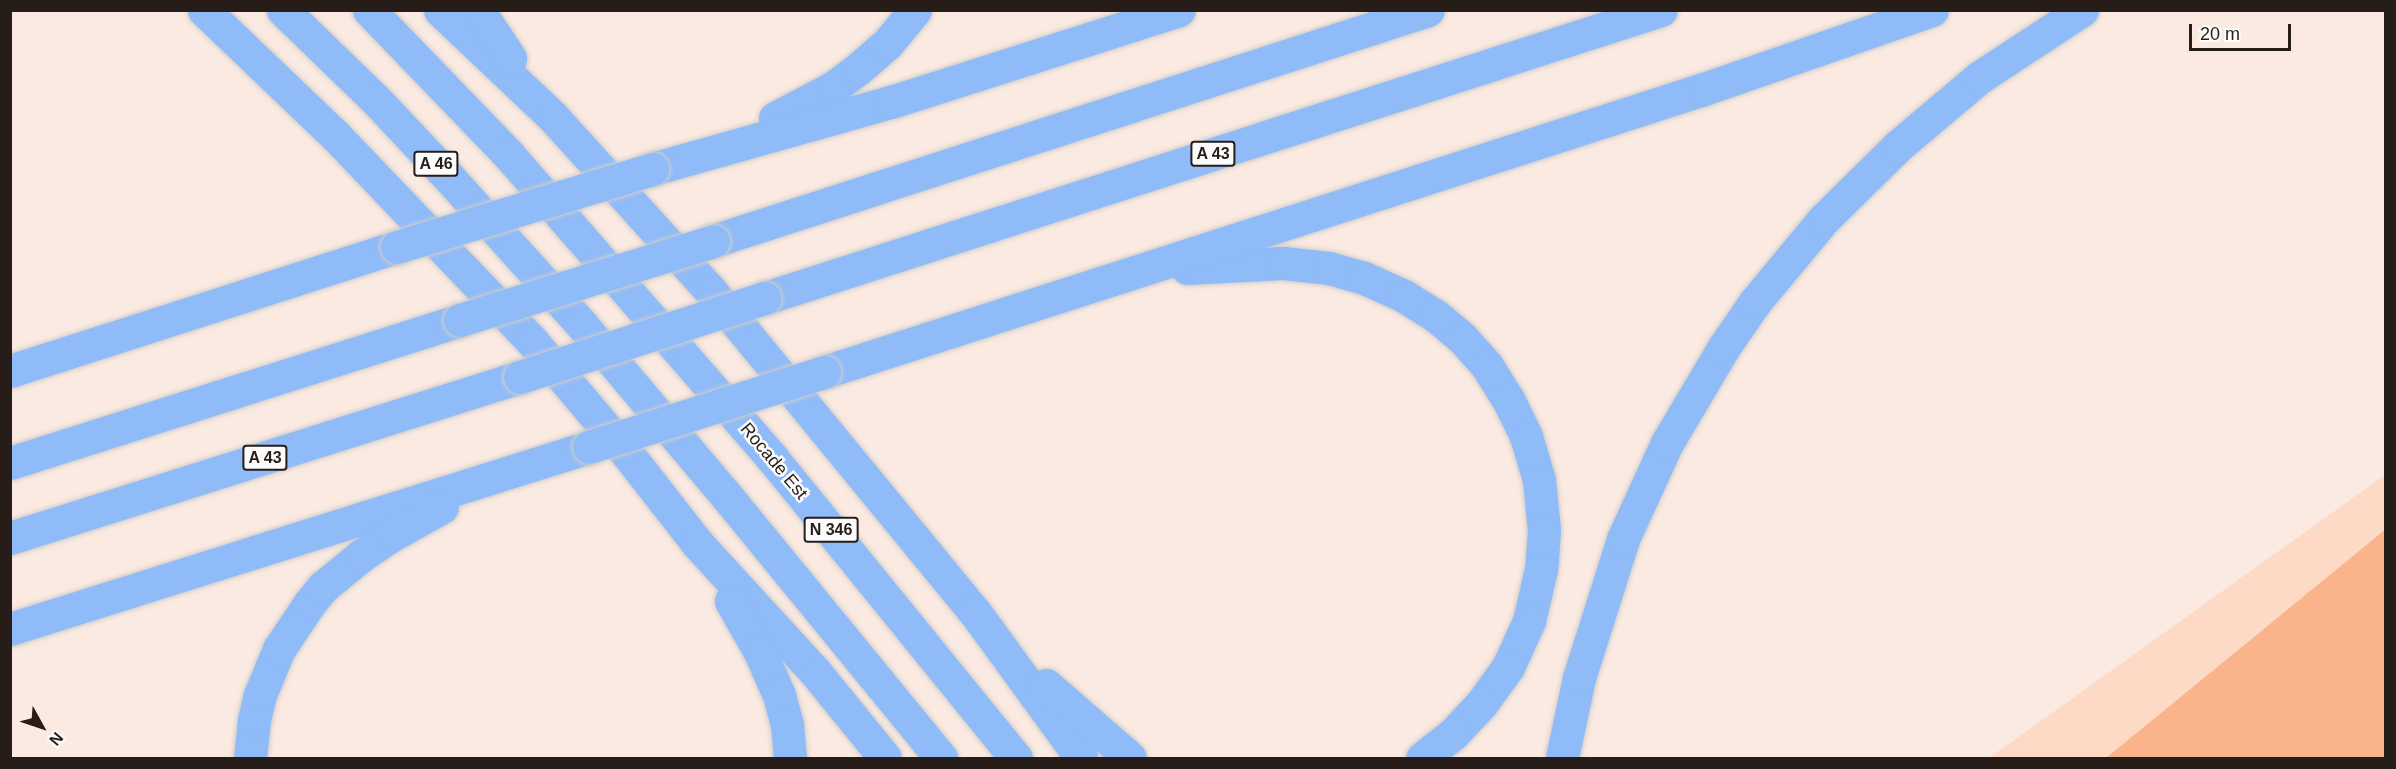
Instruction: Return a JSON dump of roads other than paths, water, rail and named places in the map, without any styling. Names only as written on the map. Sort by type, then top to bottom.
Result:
[{"type":"highway","points":[[204,10],[335,135],[531,340],[626,452],[697,543],[816,673],[885,759]]},
{"type":"highway","name":"A 46","points":[[283,10],[421,148],[582,325],[722,490],[941,759]]},
{"type":"highway","name":"Rocade Est","points":[[369,10],[507,154],[772,458],[1016,759]]},
{"type":"highway","points":[[440,10],[554,117],[710,290],[974,611],[1081,759]]},
{"type":"highway","points":[[478,10],[554,117]]},
{"type":"highway","points":[[707,152],[834,87],[887,44],[915,10]]},
{"type":"highway","points":[[10,370],[707,152],[891,102],[1179,10]]},
{"type":"highway","points":[[10,463],[1428,10]]},
{"type":"highway","name":"A 43","points":[[10,538],[520,377],[1661,10]]},
{"type":"highway","points":[[10,628],[589,447],[1692,93],[1932,10]]},
{"type":"highway","points":[[1562,759],[1579,678],[1623,539],[1667,443],[1724,347],[1755,302],[1824,219],[1898,146],[1980,77],[2082,10]]},
{"type":"highway","points":[[1123,275],[1233,264],[1283,263],[1329,268],[1364,278],[1404,296],[1436,316],[1462,339],[1486,366],[1508,399],[1526,436],[1539,480],[1544,530],[1541,569],[1532,610],[1508,667],[1482,703],[1453,734],[1422,759]]},
{"type":"highway","points":[[250,759],[254,720],[269,672],[292,627],[323,587],[392,535],[524,467]]},
{"type":"highway","points":[[697,543],[760,652],[779,695],[787,724],[790,759]]},
{"type":"highway","points":[[974,611],[1063,701],[1130,759]]}]
